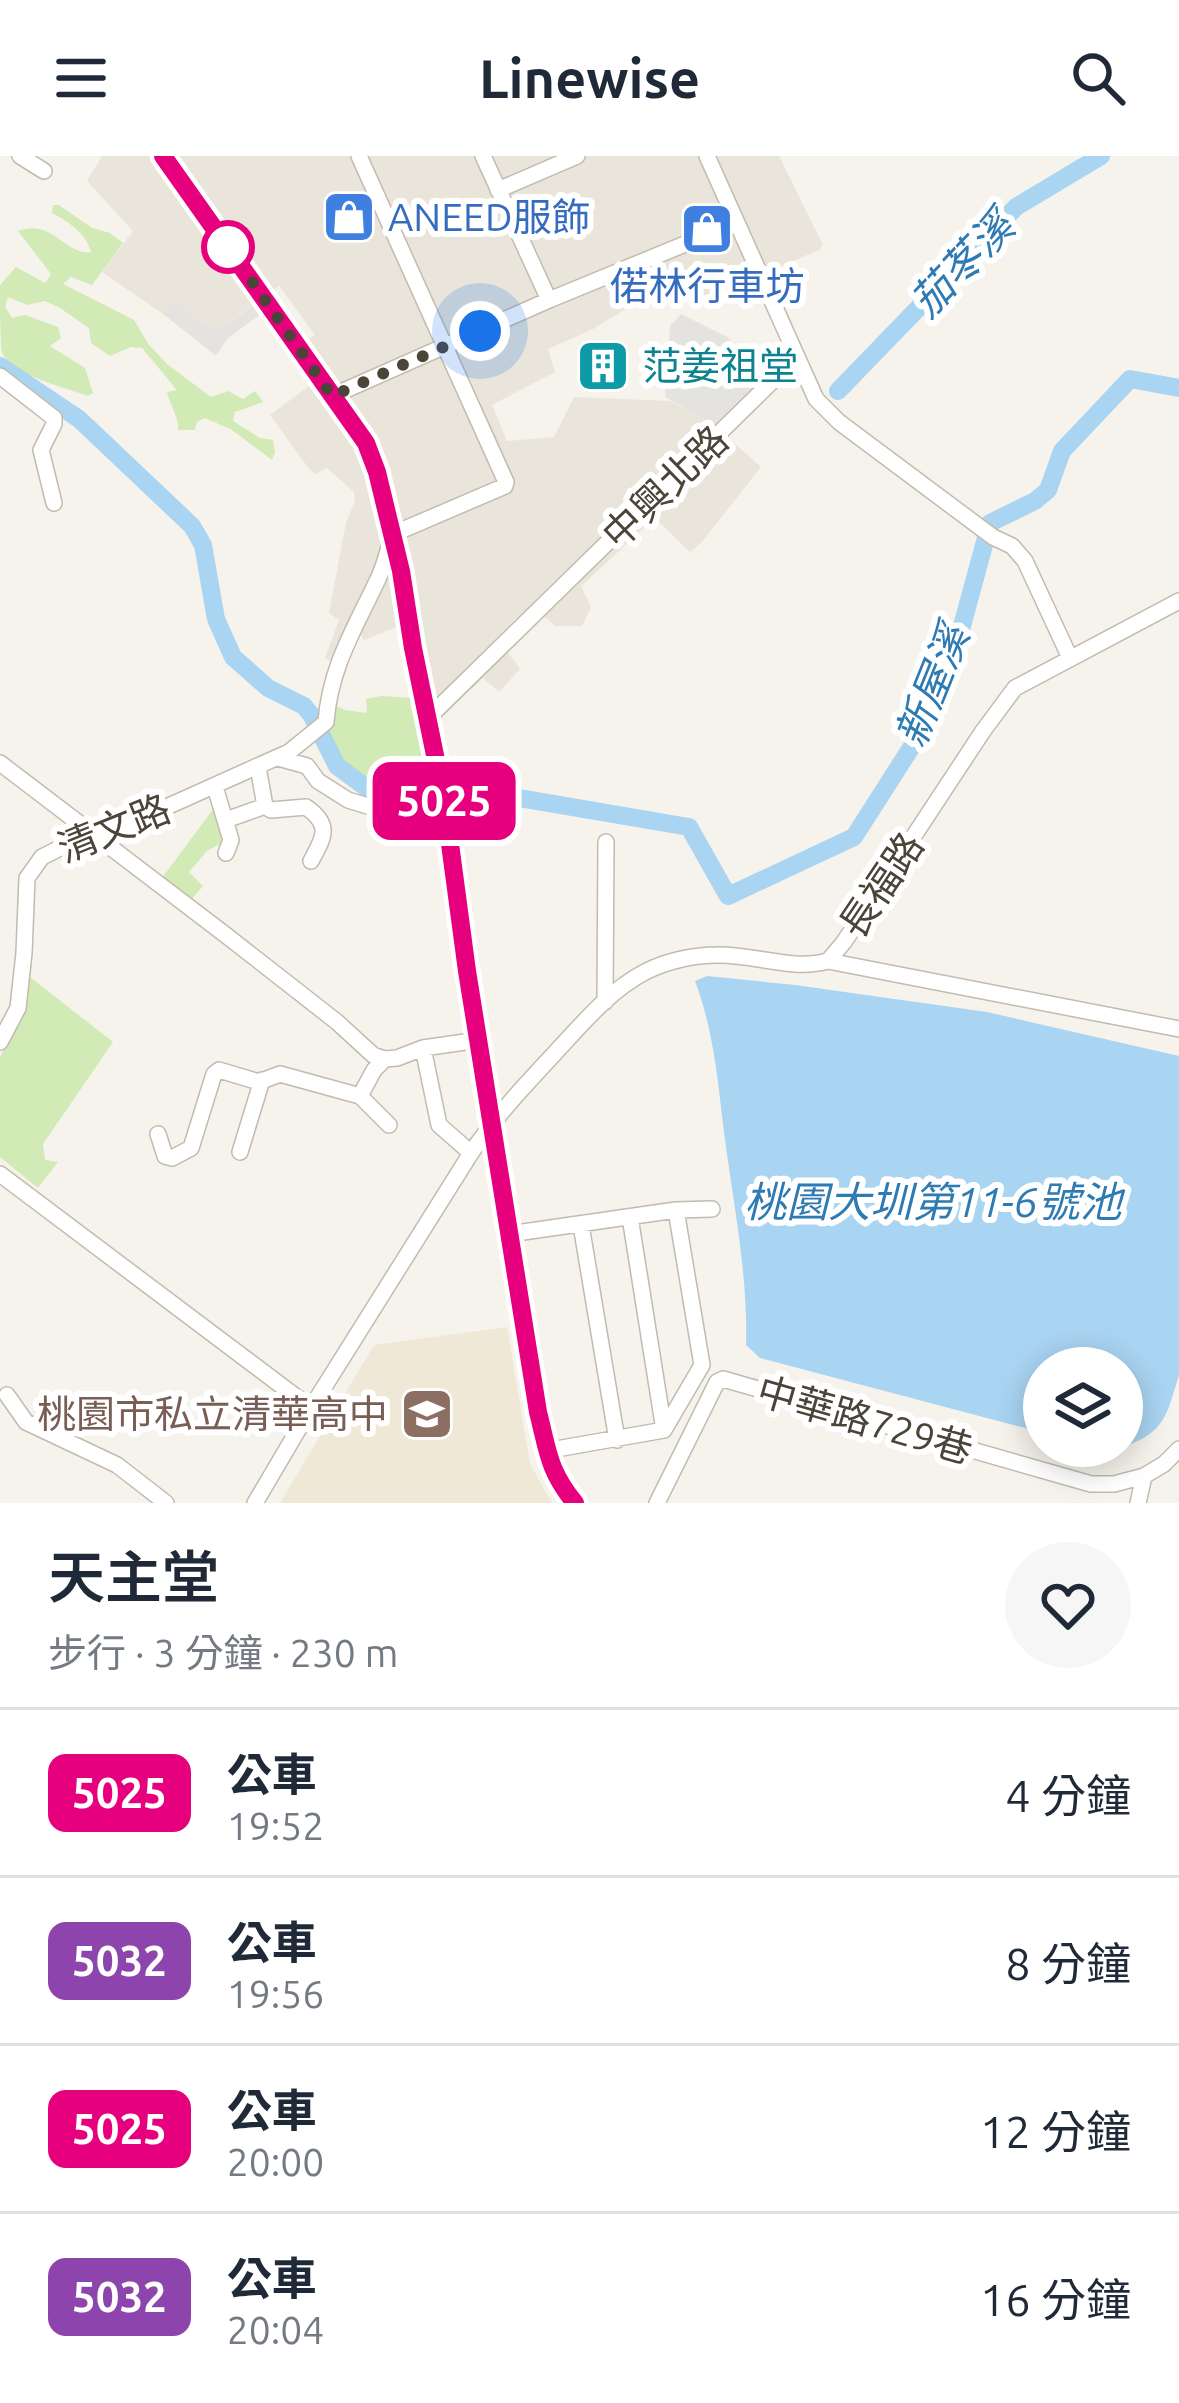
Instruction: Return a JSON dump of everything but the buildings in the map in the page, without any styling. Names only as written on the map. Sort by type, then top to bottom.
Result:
[{"type":"main road","points":[[164,156],[366,443],[377,472],[444,796],[490,1124],[545,1451],[575,1503]]},
{"type":"street","points":[[20,156],[44,171]]},
{"type":"street","points":[[359,156],[506,482],[393,534]]},
{"type":"street","points":[[483,156],[549,300]]},
{"type":"street","points":[[498,190],[577,156]]},
{"type":"street","points":[[707,156],[816,399],[993,537],[1012,546],[1024,561],[1070,658]]},
{"type":"street","points":[[332,396],[736,223]]},
{"type":"street","name":"中興北路","points":[[427,719],[797,357]]},
{"type":"street","points":[[0,376],[54,418],[41,450],[54,503]]},
{"type":"street","name":"清文路","points":[[0,1042],[18,1008],[26,878],[41,857],[258,767],[323,725],[346,640],[380,575],[393,534]]},
{"type":"street","name":"長福路","points":[[255,1503],[490,1124],[605,1002],[645,971],[676,961],[715,955],[800,966],[828,962],[1015,688],[1176,604]]},
{"type":"street","points":[[277,758],[307,766],[318,781],[347,800],[384,811],[444,796]]},
{"type":"street","points":[[0,763],[337,1022],[373,1055],[386,1059]]},
{"type":"street","points":[[258,767],[265,806],[271,810],[306,807],[320,819],[322,840],[311,862]]},
{"type":"street","points":[[215,787],[231,840],[226,853]]},
{"type":"street","points":[[226,820],[265,806]]},
{"type":"street","points":[[605,1002],[606,842]]},
{"type":"street","points":[[828,962],[1179,1029]]},
{"type":"street","points":[[360,1096],[386,1059],[478,1040]]},
{"type":"street","points":[[423,1048],[439,1125],[471,1153]]},
{"type":"street","points":[[158,1134],[165,1156],[172,1158],[190,1148],[219,1070],[253,1081],[280,1074],[360,1096],[389,1125]]},
{"type":"street","points":[[240,1152],[262,1081]]},
{"type":"street","points":[[0,1174],[310,1408]]},
{"type":"street","points":[[508,1234],[712,1209]]},
{"type":"street","points":[[545,1451],[664,1430],[702,1365],[676,1210]]},
{"type":"street","points":[[630,1217],[664,1430]]},
{"type":"street","points":[[581,1225],[617,1440]]},
{"type":"street","name":"中華路729巷","points":[[657,1503],[717,1382],[723,1379],[1091,1484],[1144,1476]]},
{"type":"street","points":[[7,1395],[26,1422],[117,1465],[166,1503]]},
{"type":"street","points":[[1138,1503],[1144,1476],[1179,1449]]},
{"type":"shaded area","points":[[102,156],[779,156],[823,245],[819,250],[736,285],[711,306],[675,293],[662,264],[644,269],[649,295],[548,349],[555,372],[492,405],[507,441],[554,437],[574,397],[671,401],[714,425],[761,467],[690,552],[655,518],[581,586],[591,607],[582,626],[555,626],[545,617],[508,653],[520,669],[499,692],[483,678],[437,716],[416,619],[364,640],[358,630],[342,661],[325,658],[339,620],[329,613],[354,492],[327,468],[315,474],[310,470],[270,415],[312,384],[292,350],[315,335],[279,286],[217,330],[177,300],[163,314],[102,272],[133,231],[87,181]]},
{"type":"shaded area","points":[[265,297],[262,313],[227,339],[216,356],[163,314],[177,300],[217,330]]},
{"type":"shaded area","points":[[681,314],[727,337],[738,348],[756,391],[718,427],[665,397],[670,326]]},
{"type":"shaded area","name":"桃園市私立清華高中","points":[[507,1327],[530,1464],[552,1503],[280,1503],[374,1345]]},
{"type":"green space","points":[[53,205],[123,243],[92,285],[71,277],[63,284],[134,320],[167,364],[211,397],[228,391],[243,399],[255,391],[263,402],[235,412],[233,421],[260,438],[273,440],[272,460],[232,430],[205,418],[195,430],[178,430],[167,392],[177,390],[142,348],[131,347],[110,356],[91,343],[89,328],[45,301],[27,305],[8,297],[5,307],[12,318],[25,315],[58,327],[61,338],[50,346],[85,368],[93,393],[88,396],[40,380],[8,361],[1,347],[0,285],[16,267],[45,283],[51,274],[18,231],[41,229],[74,249],[91,252],[81,234],[52,213]]},
{"type":"green space","points":[[413,698],[428,785],[381,788],[351,777],[330,746],[324,730],[333,705],[367,713],[366,699]]},
{"type":"green space","points":[[217,804],[227,840],[207,851],[189,872],[203,886],[191,900],[162,878]]},
{"type":"green space","points":[[30,977],[113,1042],[43,1144],[45,1160],[58,1162],[38,1188],[0,1157],[0,1057],[22,1011]]},
{"type":"water","name":"桃園大圳第11-6號池","points":[[707,976],[795,985],[987,1012],[1179,1056],[1179,1375],[1159,1425],[1143,1438],[1143,1347],[1023,1347],[1023,1427],[760,1358],[746,1345],[743,1270],[715,1063],[695,981]]},
{"type":"waterway","name":"茄苳溪","points":[[838,391],[1016,207],[1101,156]]},
{"type":"waterway","name":"新屋溪","points":[[0,366],[79,419],[192,526],[203,545],[216,619],[233,657],[268,688],[304,706],[337,766],[368,789],[489,793],[689,827],[728,896],[854,837],[923,729],[962,626],[990,523],[1048,490],[1062,451],[1130,379],[1179,388]]},
{"type":"bus line","name":"5025","points":[[163,156],[366,443],[377,472],[401,571],[444,799],[467,971],[545,1451],[575,1503]]},
{"type":"place","name":"ANEED服飾","points":[[349,217]]},
{"type":"place","name":"偌林行車坊","points":[[707,229]]},
{"type":"place","name":"范姜祖堂","points":[[603,366]]},
{"type":"place","name":"桃園市私立清華高中","points":[[427,1414]]},
{"type":"route","points":[[228,247],[332,396],[480,331]]}]
